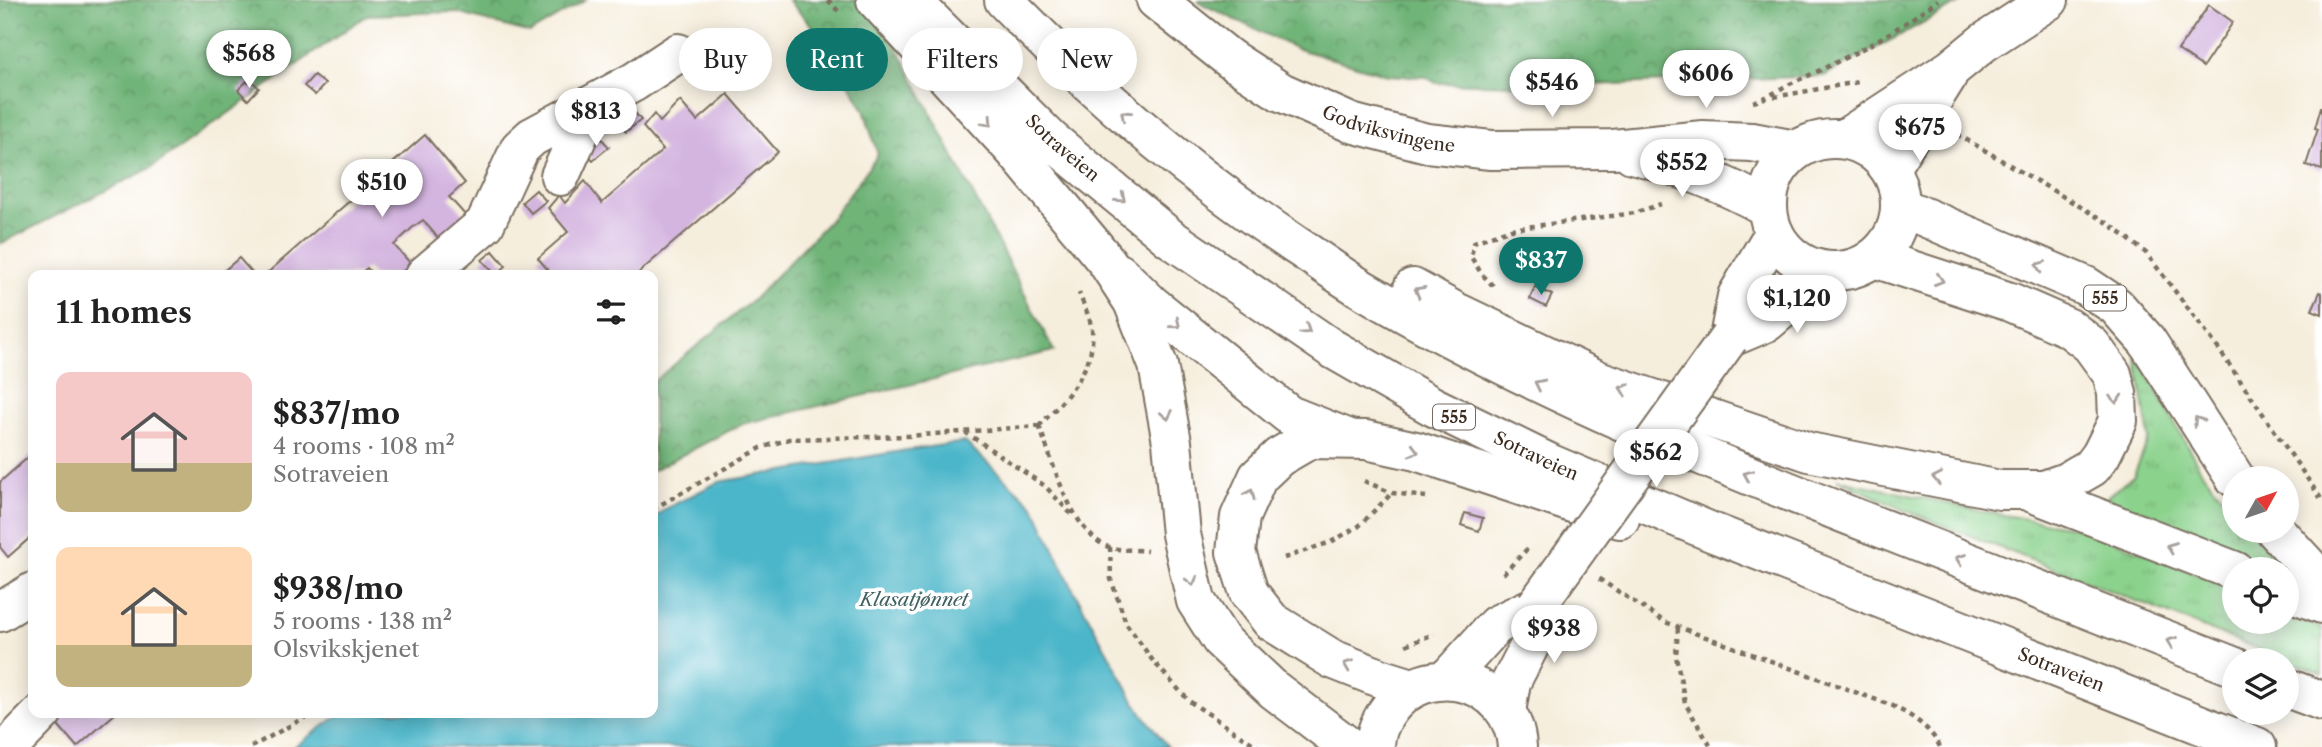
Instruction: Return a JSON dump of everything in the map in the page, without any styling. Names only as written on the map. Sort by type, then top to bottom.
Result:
[{"type":"main road","name":"Sotraveien","points":[[911,0],[1051,140],[1170,238],[1331,348],[1432,406],[1551,464],[1709,531],[2257,747]]},
{"type":"main road","name":"555","points":[[1004,0],[1052,50],[1169,153],[1262,222],[1359,287],[1460,345],[1571,400],[1804,498],[2222,662]]},
{"type":"main road","name":"Godviksvingene","points":[[1156,0],[1230,59],[1281,92],[1352,123],[1427,143],[1485,150],[1613,149],[1703,140],[1752,142],[1796,150]]},
{"type":"main road","points":[[1844,139],[1951,69],[1983,43],[2049,0]]},
{"type":"main road","name":"555","points":[[859,8],[1015,150],[1107,261],[1151,304],[1289,415],[1347,439]]},
{"type":"main road","points":[[431,270],[485,224],[520,148],[532,138],[634,82],[678,53]]},
{"type":"main road","points":[[1889,168],[1951,69]]},
{"type":"main road","points":[[560,176],[592,104]]},
{"type":"main road","points":[[1827,139],[1844,139],[1862,144],[1889,168],[1898,187],[1901,207],[1897,227],[1888,244],[1874,258],[1844,271],[1827,271],[1805,265],[1786,252],[1771,220],[1770,186],[1780,166],[1796,150],[1827,139]]},
{"type":"main road","name":"Godviksvingene","points":[[1613,149],[1698,173],[1735,189],[1771,220]]},
{"type":"main road","name":"555","points":[[1197,174],[1252,184],[1361,260],[1458,313],[1598,380],[1810,452],[2000,490],[2044,491],[2092,467],[2118,421],[2117,393],[2112,374],[2091,345],[2069,328],[2010,302],[1874,258]]},
{"type":"main road","name":"555","points":[[1901,207],[2086,286],[2116,306],[2147,341],[2227,466]]},
{"type":"main road","points":[[1519,736],[1511,682],[1530,645],[1536,606],[1728,338],[1737,296],[1771,220]]},
{"type":"main road","name":"555","points":[[1107,261],[1133,302],[1158,365],[1172,442],[1181,534],[1196,601],[1221,640],[1274,690],[1349,747]]},
{"type":"main road","points":[[1728,338],[1767,322],[1827,271]]},
{"type":"main road","name":"555","points":[[1429,684],[1380,678],[1332,659],[1271,621],[1249,593],[1236,552],[1240,517],[1258,477],[1279,457],[1310,439],[1366,440],[1416,450],[1605,513],[2047,687],[2090,681]]},
{"type":"main road","name":"555","points":[[2028,491],[2222,566]]},
{"type":"main road","points":[[2287,543],[2322,581]]},
{"type":"main road","points":[[0,612],[28,595]]},
{"type":"main road","points":[[2299,595],[2322,604]]},
{"type":"main road","points":[[1375,747],[1381,720],[1393,702],[1429,684],[1496,625],[1536,606]]},
{"type":"main road","points":[[1429,684],[1464,682],[1480,688],[1494,698],[1519,736]]},
{"type":"main road","points":[[2299,692],[2322,701]]},
{"type":"main road","points":[[0,737],[7,747],[37,718]]},
{"type":"path","points":[[828,0],[859,8]]},
{"type":"path","points":[[1769,98],[1786,86],[1858,53],[1908,23],[1938,0]]},
{"type":"path","points":[[1751,103],[1868,80]]},
{"type":"path","points":[[1495,288],[1471,257],[1474,242],[1511,229],[1635,213],[1673,199]]},
{"type":"path","points":[[658,506],[761,448],[789,439],[908,436],[1040,426],[1075,388],[1091,352],[1092,327],[1076,284]]},
{"type":"path","points":[[1040,426],[1074,517]]},
{"type":"path","points":[[965,432],[1045,486],[1092,537],[1110,547],[1155,551]]},
{"type":"path","points":[[1284,558],[1331,542],[1359,526],[1392,493],[1359,479]]},
{"type":"path","points":[[1110,547],[1111,579],[1126,624],[1153,661],[1189,701],[1258,747]]},
{"type":"path","points":[[1590,573],[1678,628],[1892,706],[1915,718],[1934,735],[1940,747]]},
{"type":"path","points":[[1493,582],[1503,574]]},
{"type":"path","points":[[1678,628],[1676,656],[1685,703],[1711,747]]},
{"type":"path","points":[[1402,646],[1437,633]]},
{"type":"path","points":[[251,747],[304,718]]},
{"type":"green space","points":[[0,0],[586,0],[530,33],[454,12],[367,15],[151,168],[0,244]]},
{"type":"green space","points":[[788,0],[884,0],[902,57],[902,91],[920,91],[1054,351],[742,424],[658,467],[658,378],[754,299],[830,220],[878,155],[864,110],[853,91],[888,91],[888,28],[814,28]]},
{"type":"green space","points":[[1965,0],[1824,76],[1563,86],[1436,83],[1426,77],[1388,75],[1295,48],[1198,2]]},
{"type":"green space","points":[[2136,354],[2202,472],[2222,496],[2222,543],[2261,543],[2272,557],[2234,557],[2099,504],[2134,475],[2149,438]]},
{"type":"green space","points":[[1837,479],[1982,511],[2088,530],[2222,585],[2222,634],[2299,634],[2299,618],[2322,629],[2322,674],[2299,665],[2299,648],[2256,648],[1902,509]]},
{"type":"water","name":"Klasatjønnet","points":[[965,442],[1034,506],[1072,587],[1137,706],[1168,747],[294,747],[335,718],[658,718],[658,515],[718,482]]},
{"type":"building","points":[[2209,5],[2233,22],[2203,67],[2178,50]]},
{"type":"building","points":[[314,75],[325,84],[315,95],[304,86]]},
{"type":"building","points":[[251,80],[259,88],[248,100],[238,90]]},
{"type":"building","points":[[728,94],[778,152],[642,270],[548,270],[538,258],[568,232],[548,208],[559,195],[565,203],[585,181],[602,203],[663,150],[643,127],[654,114],[660,122],[680,101],[697,121]]},
{"type":"building","points":[[2321,107],[2322,170],[2306,165],[2318,129],[2315,128]]},
{"type":"building","points":[[631,108],[641,120],[626,132],[616,121]]},
{"type":"building","points":[[425,135],[465,183],[449,197],[466,216],[439,239],[423,220],[394,245],[411,264],[404,270],[271,270]]},
{"type":"building","points":[[599,136],[609,147],[593,160],[584,148]]},
{"type":"building","points":[[536,190],[546,201],[531,213],[522,202]]},
{"type":"building","points":[[493,251],[506,266],[502,270],[491,270],[482,260]]},
{"type":"building","points":[[239,258],[250,270],[225,270]]},
{"type":"building","points":[[1535,287],[1552,295],[1546,307],[1530,299]]},
{"type":"building","points":[[2320,292],[2322,293],[2322,314],[2312,310]]},
{"type":"building","points":[[28,457],[28,539],[8,557],[0,547],[0,482]]},
{"type":"building","points":[[1465,513],[1483,518],[1479,531],[1461,525]]},
{"type":"building","points":[[52,718],[110,718],[77,747]]}]
